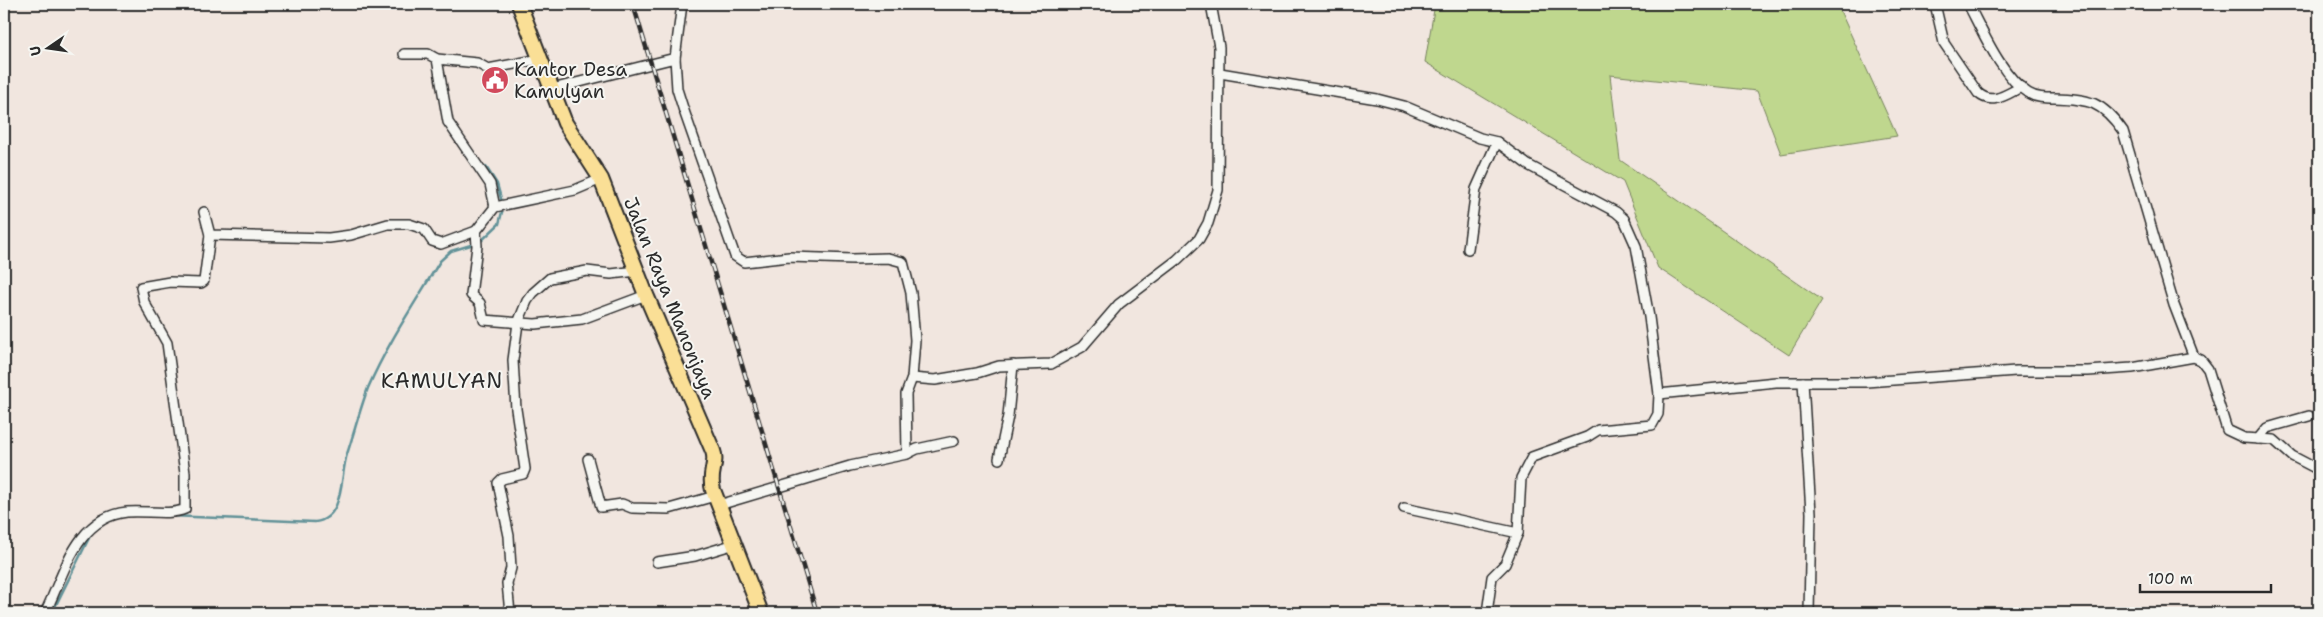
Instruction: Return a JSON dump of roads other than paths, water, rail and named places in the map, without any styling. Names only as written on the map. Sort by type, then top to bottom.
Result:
[{"type":"main road","name":"Jalan Raya Manonjaya","points":[[519,4],[565,123],[601,179],[646,295],[715,456],[710,480],[761,613]]},
{"type":"street","points":[[682,4],[675,58],[680,99],[735,256],[744,262],[789,257],[888,258],[903,262],[912,293],[915,340],[912,378],[906,394],[907,454]]},
{"type":"street","points":[[912,378],[935,380],[958,377],[998,366],[1051,364],[1082,347],[1119,304],[1177,260],[1199,239],[1208,223],[1218,190],[1217,117],[1220,73],[1218,35],[1211,4]]},
{"type":"street","points":[[1935,4],[1944,43],[1978,93],[1985,99],[1995,99],[2020,87]]},
{"type":"street","points":[[1968,4],[1994,54],[2020,87],[2037,97],[2085,99],[2105,110],[2123,131],[2174,306],[2194,357]]},
{"type":"street","points":[[404,54],[428,54],[436,60],[476,63],[488,70],[540,58]]},
{"type":"street","points":[[552,89],[675,58]]},
{"type":"street","points":[[436,60],[446,118],[490,184],[495,207],[477,239],[471,295],[480,303],[483,319],[538,324],[582,319],[646,295]]},
{"type":"street","points":[[1220,73],[1391,102],[1497,142],[1528,165],[1624,218],[1636,246],[1658,368],[1658,414],[1652,425],[1598,430],[1587,437],[1532,457],[1521,478],[1518,533],[1505,564],[1491,579],[1487,613]]},
{"type":"street","points":[[1468,249],[1476,189],[1497,142]]},
{"type":"street","points":[[495,207],[575,190],[601,179]]},
{"type":"street","points":[[45,613],[77,544],[93,526],[119,513],[185,509],[186,473],[167,343],[144,302],[141,287],[170,282],[201,283],[204,281],[210,235],[204,212]]},
{"type":"street","points":[[210,235],[329,238],[351,235],[388,224],[409,224],[424,229],[432,241],[437,244],[477,239]]},
{"type":"street","points":[[510,613],[507,583],[511,568],[509,536],[498,483],[502,478],[523,474],[525,469],[514,382],[513,360],[518,323],[530,296],[548,279],[584,271],[611,274],[637,272]]},
{"type":"street","points":[[1659,394],[1776,382],[1866,382],[2016,371],[2132,368],[2194,357],[2201,360],[2208,369],[2227,430],[2237,436],[2274,440],[2292,456],[2319,470]]},
{"type":"street","points":[[999,459],[1008,416],[1013,365]]},
{"type":"street","points":[[1803,382],[1811,513],[1809,613]]},
{"type":"street","points":[[2258,439],[2270,426],[2309,416]]},
{"type":"street","points":[[588,459],[601,507],[622,504],[632,508],[669,509],[717,500],[954,441]]},
{"type":"street","points":[[1404,508],[1518,533]]},
{"type":"street","points":[[657,562],[695,556],[735,544]]},
{"type":"waterway","points":[[486,167],[497,184],[502,202]]},
{"type":"waterway","points":[[479,243],[499,224],[503,208]]},
{"type":"waterway","points":[[169,516],[315,522],[325,519],[332,513],[340,495],[347,454],[362,404],[384,356],[440,261],[451,251],[474,244]]},
{"type":"waterway","points":[[52,613],[90,536]]},
{"type":"railway","points":[[633,4],[817,613]]},
{"type":"place","name":"Kantor Desa Kamulyan","points":[[495,80]]},
{"type":"district","name":"KAMULYAN","points":[[442,381]]}]
